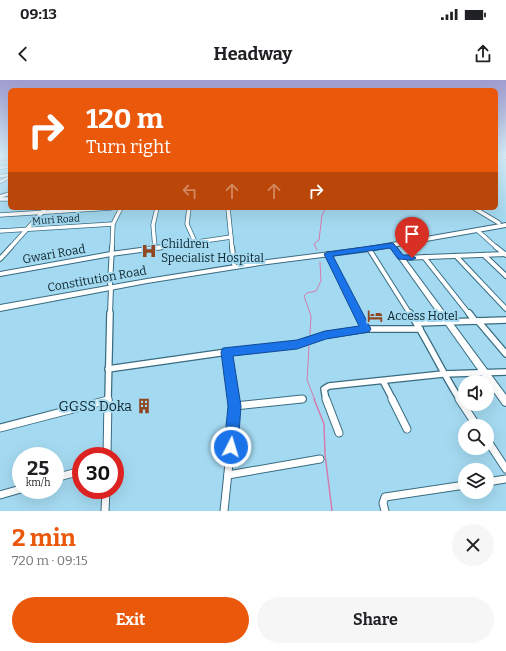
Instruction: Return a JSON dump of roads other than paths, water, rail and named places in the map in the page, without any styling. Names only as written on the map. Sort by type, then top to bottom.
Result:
[{"type":"main road","name":"Constitution Road","points":[[0,304],[234,264],[369,249],[499,223],[506,224]]},
{"type":"main road","name":"Constitution Road","points":[[0,308],[111,285],[477,230],[506,224]]},
{"type":"street","points":[[0,214],[76,210]]},
{"type":"street","points":[[107,447],[111,254],[113,224],[120,210]]},
{"type":"street","points":[[155,248],[153,225],[157,210]]},
{"type":"street","points":[[189,210],[187,224],[195,242]]},
{"type":"street","points":[[228,210],[234,264]]},
{"type":"street","points":[[477,210],[499,223]]},
{"type":"street","points":[[0,260],[42,212]]},
{"type":"street","name":"Muri Road","points":[[0,231],[113,224]]},
{"type":"street","points":[[477,230],[506,255]]},
{"type":"street","name":"Gwari Road","points":[[0,274],[111,254],[231,237]]},
{"type":"street","points":[[392,245],[506,402]]},
{"type":"street","points":[[369,249],[417,323],[443,374],[472,419]]},
{"type":"street","points":[[328,254],[366,329]]},
{"type":"street","points":[[484,255],[506,276]]},
{"type":"street","points":[[401,258],[506,255]]},
{"type":"street","points":[[456,256],[506,309]]},
{"type":"street","points":[[424,258],[506,354]]},
{"type":"street","points":[[417,323],[506,320]]},
{"type":"street","points":[[108,369],[227,352],[297,344],[325,335],[366,329],[420,329]]},
{"type":"street","points":[[224,511],[235,406],[227,352]]},
{"type":"street","points":[[339,433],[324,395],[324,389],[328,386],[443,374],[485,374],[506,372]]},
{"type":"street","points":[[383,381],[407,429]]},
{"type":"street","points":[[235,406],[302,399]]},
{"type":"street","points":[[0,428],[108,400]]},
{"type":"street","points":[[494,451],[506,469]]},
{"type":"street","points":[[228,475],[320,459]]},
{"type":"street","points":[[494,481],[506,479]]},
{"type":"street","points":[[385,511],[383,503],[386,498],[458,486]]},
{"type":"street","points":[[0,495],[12,492]]},
{"type":"street","points":[[105,511],[106,499]]},
{"type":"waterway","points":[[317,250],[314,244],[319,240],[322,215],[325,210]]},
{"type":"waterway","points":[[310,334],[311,316],[304,296],[307,293],[316,291],[321,281],[320,262]]},
{"type":"waterway","points":[[309,346],[307,380],[315,400]]},
{"type":"waterway","points":[[314,399],[324,424],[325,454],[332,511]]},
{"type":"place","name":"Children Specialist Hospital","points":[[149,251]]},
{"type":"place","name":"Access Hotel","points":[[375,316]]},
{"type":"place","name":"GGSS Doka","points":[[144,406]]}]
